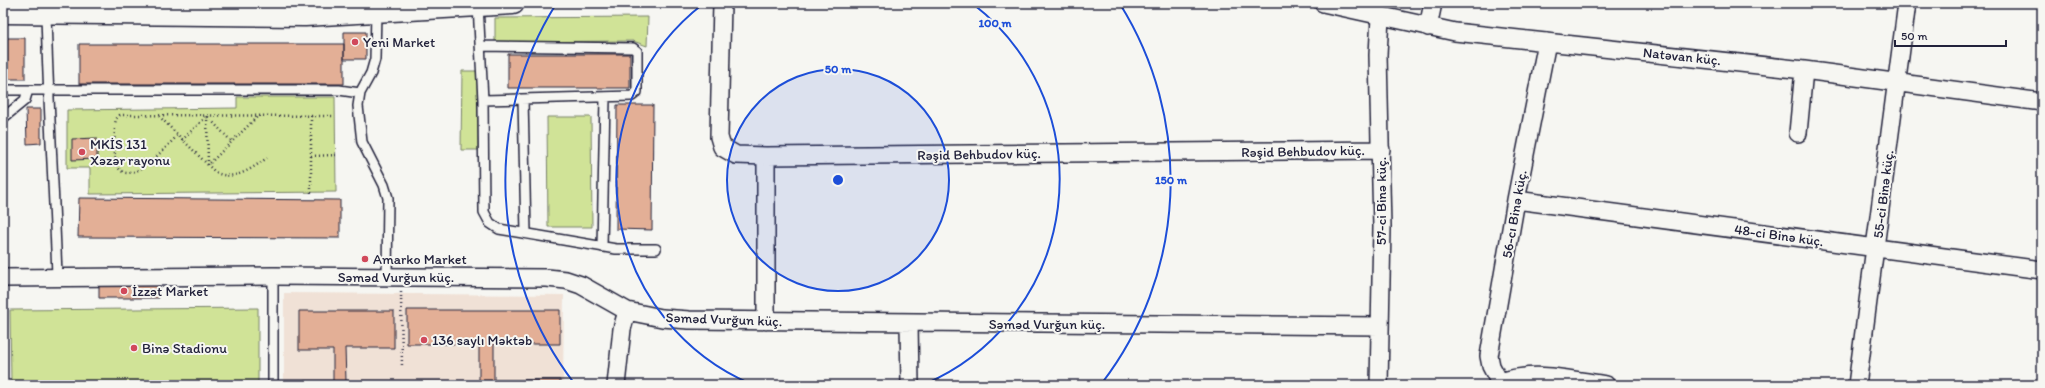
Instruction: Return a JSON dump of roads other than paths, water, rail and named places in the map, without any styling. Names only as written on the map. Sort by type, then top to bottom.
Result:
[{"type":"street","points":[[3,12],[46,8],[305,15],[406,6],[513,3]]},
{"type":"street","name":"Rəşid Behbudov küç.","points":[[722,3],[719,137],[722,147],[736,155],[766,156],[1381,150]]},
{"type":"street","name":"Natəvan küç.","points":[[1323,3],[1428,27],[1546,42],[1898,81],[2042,102]]},
{"type":"street","points":[[1428,27],[1433,3]]},
{"type":"street","name":"55-ci Binə küç.","points":[[1857,385],[1907,3]]},
{"type":"street","name":"57-ci Binə küç.","points":[[1379,385],[1381,150],[1378,55],[1380,17]]},
{"type":"street","name":"56-cı Binə küç.","points":[[1500,383],[1491,366],[1489,356],[1516,200],[1546,42]]},
{"type":"street","points":[[1798,133],[1804,70]]},
{"type":"street","points":[[766,156],[766,321]]},
{"type":"street","name":"48-ci Binə küç.","points":[[1516,200],[2042,270]]},
{"type":"street","name":"Səməd Vurğun küç.","points":[[3,278],[57,276],[547,278],[566,280],[581,285],[627,311],[662,318],[689,320],[1380,326]]},
{"type":"street","points":[[616,385],[622,329],[627,311]]},
{"type":"street","points":[[909,323],[910,385]]},
{"type":"street","points":[[1500,383],[1517,376],[1540,376],[1606,385]]},
{"type":"lane","points":[[478,5],[483,100],[484,212],[490,223],[499,229],[616,249],[656,249]]},
{"type":"lane","points":[[46,8],[48,90],[53,151],[57,276]]},
{"type":"lane","points":[[365,9],[375,59],[371,73],[360,93],[358,106],[362,142],[384,185],[388,198],[394,277]]},
{"type":"lane","points":[[481,46],[633,48],[637,51],[638,92],[632,96],[605,98],[483,100]]},
{"type":"lane","points":[[3,90],[339,90],[360,93]]},
{"type":"lane","points":[[3,118],[25,100],[28,90]]},
{"type":"lane","points":[[602,246],[605,98]]},
{"type":"lane","points":[[523,99],[526,234]]},
{"type":"lane","points":[[273,276],[273,385]]},
{"type":"place","name":"Yeni Market","points":[[355,42]]},
{"type":"place","name":"MKİS 131 Xəzər rayonu","points":[[82,152]]},
{"type":"place","name":"Amarko Market","points":[[365,259]]},
{"type":"place","name":"İzzət Market","points":[[124,291]]},
{"type":"place","name":"136 saylı Məktəb","points":[[424,340]]},
{"type":"place","name":"Binə Stadionu","points":[[134,348]]}]
